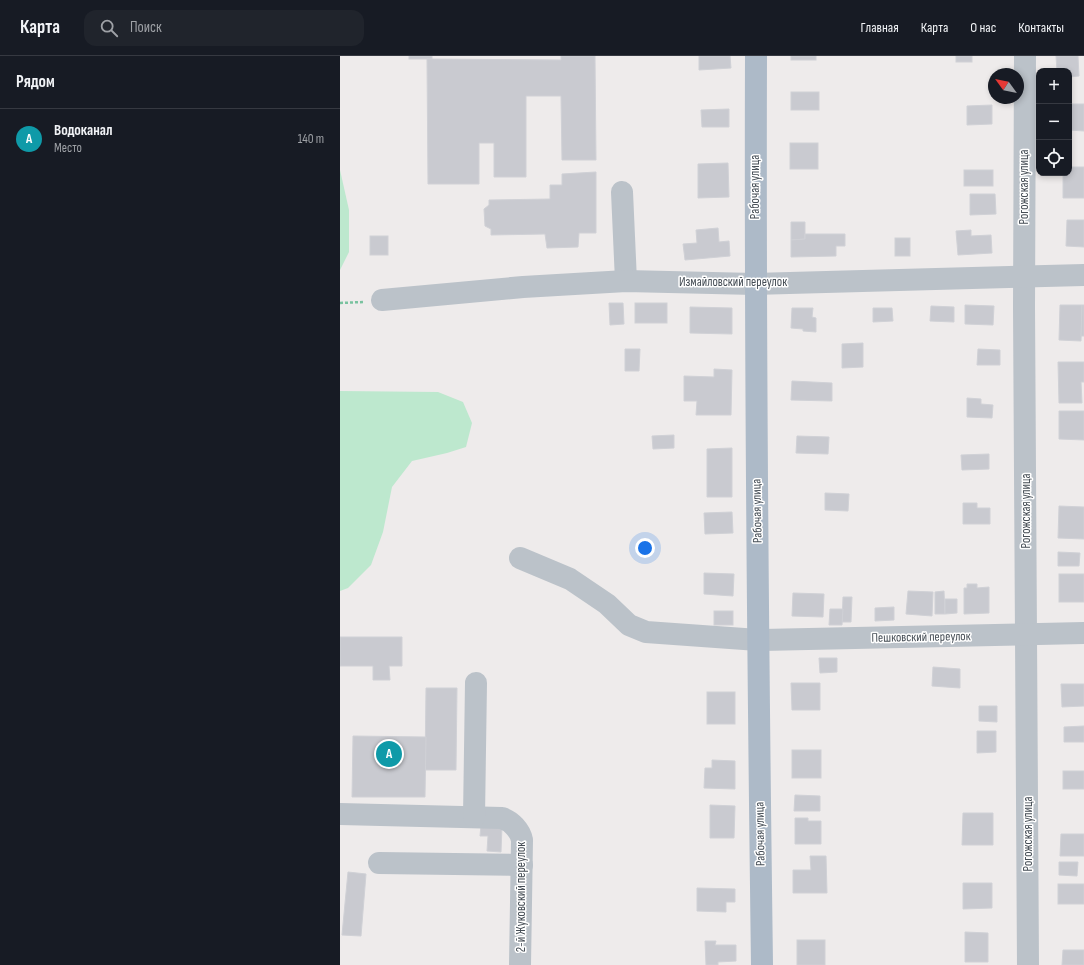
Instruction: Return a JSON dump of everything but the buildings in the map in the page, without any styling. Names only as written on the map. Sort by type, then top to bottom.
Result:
[{"type":"main road","name":"Рабочая улица","points":[[756,56],[755,284],[762,965]]},
{"type":"street","name":"Рогожская улица","points":[[1025,56],[1024,277],[1028,965]]},
{"type":"street","points":[[622,192],[626,281]]},
{"type":"street","name":"Измайловский переулок","points":[[382,300],[524,287],[626,281],[755,284],[1084,275]]},
{"type":"street","name":"Пешковский переулок","points":[[520,558],[570,579],[607,604],[629,625],[646,632],[758,640],[1084,633]]},
{"type":"street","points":[[340,814],[474,817],[476,683]]},
{"type":"street","name":"2-й Жуковский переулок","points":[[474,817],[504,819],[521,834],[522,864],[520,965]]},
{"type":"street","points":[[379,863],[522,864]]},
{"type":"path","points":[[340,303],[382,300]]},
{"type":"green space","points":[[340,170],[349,210],[349,252],[340,270]]},
{"type":"green space","points":[[340,391],[438,392],[463,402],[472,423],[466,447],[412,461],[392,487],[383,532],[371,565],[348,588],[340,591]]},
{"type":"place","name":"Водоканал","points":[[389,754]]}]
